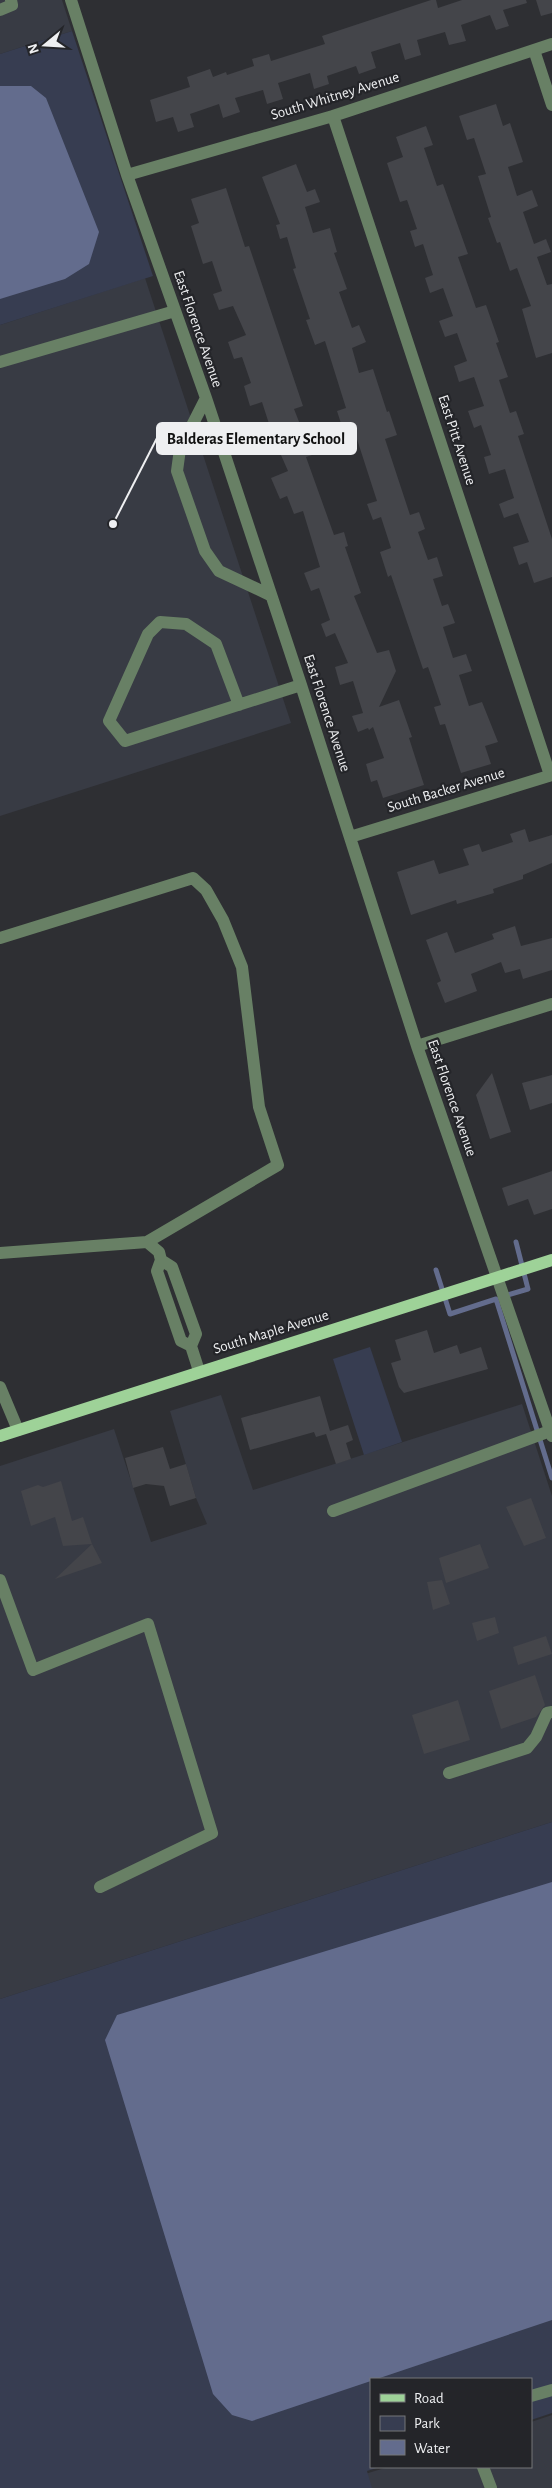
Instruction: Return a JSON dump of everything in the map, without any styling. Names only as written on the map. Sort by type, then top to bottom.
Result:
[{"type":"main road","name":"South Maple Avenue","points":[[0,1436],[552,1260]]},
{"type":"street","points":[[0,10],[12,6],[11,0]]},
{"type":"street","name":"East Florence Avenue","points":[[71,0],[127,175],[206,398],[301,685],[417,1046],[551,1433]]},
{"type":"street","name":"South Whitney Avenue","points":[[127,175],[333,116],[552,44]]},
{"type":"street","points":[[534,50],[552,105]]},
{"type":"street","name":"East Pitt Avenue","points":[[333,116],[551,775]]},
{"type":"street","points":[[0,362],[175,311]]},
{"type":"street","points":[[206,398],[180,449],[177,471],[205,551],[219,571],[270,595]]},
{"type":"street","points":[[238,704],[216,644],[186,624],[160,622],[148,634],[109,721],[125,741],[301,685]]},
{"type":"street","name":"South Backer Avenue","points":[[350,837],[551,775]]},
{"type":"street","points":[[0,938],[193,878],[206,890],[224,920],[242,967],[260,1107],[278,1165],[148,1242],[0,1253]]},
{"type":"street","points":[[417,1046],[552,1004]]},
{"type":"street","points":[[148,1242],[159,1252],[161,1260],[157,1271],[170,1310],[181,1341],[191,1346],[199,1371]]},
{"type":"street","points":[[0,1387],[18,1430]]},
{"type":"street","points":[[333,1512],[551,1433]]},
{"type":"street","points":[[0,1580],[33,1670],[148,1624],[212,1833],[100,1887]]},
{"type":"street","points":[[449,1773],[527,1748],[536,1737],[547,1713],[552,1712]]},
{"type":"street","points":[[532,2396],[552,2390]]},
{"type":"street","points":[[483,2468],[491,2488]]},
{"type":"shaded area","points":[[0,0],[62,0],[72,31],[0,54]]},
{"type":"shaded area","points":[[145,278],[291,723],[0,816],[0,325]]},
{"type":"shaded area","points":[[221,1395],[253,1490],[522,1404],[552,1496],[552,1822],[0,1999],[0,1466],[114,1429],[151,1542],[207,1524],[196,1498],[170,1411]]},
{"type":"shaded area","points":[[552,2415],[552,2488],[369,2488],[365,2474],[385,2468],[532,2468],[532,2422]]},
{"type":"green space","points":[[72,31],[153,276],[0,325],[0,54]]},
{"type":"green space","points":[[370,1347],[402,1442],[364,1455],[333,1359]]},
{"type":"green space","points":[[552,1822],[552,2413],[532,2420],[532,2378],[370,2378],[370,2468],[377,2468],[367,2471],[372,2488],[0,2488],[0,1999]]},
{"type":"water","points":[[0,86],[31,86],[46,98],[99,232],[89,264],[65,279],[0,299]]},
{"type":"water","points":[[552,1882],[552,2320],[380,2378],[370,2378],[370,2381],[252,2421],[232,2415],[213,2394],[105,2040],[117,2015]]},
{"type":"building","points":[[431,0],[436,0],[438,8],[462,0],[526,0],[527,3],[503,10],[509,26],[496,30],[490,15],[461,25],[466,41],[449,45],[445,32],[417,40],[421,55],[405,60],[400,43],[371,52],[376,68],[359,74],[356,66],[327,76],[329,84],[314,89],[310,73],[278,83],[283,99],[267,104],[263,90],[235,98],[240,112],[223,118],[219,104],[190,114],[194,127],[178,132],[173,117],[156,122],[150,100],[190,87],[187,77],[210,69],[213,77],[226,72],[227,75],[254,66],[252,59],[269,54],[271,61],[325,44],[322,36]]},
{"type":"building","points":[[536,0],[552,0],[552,13],[541,16]]},
{"type":"building","points":[[496,104],[503,126],[510,123],[523,162],[508,167],[517,196],[532,190],[538,206],[523,212],[534,244],[546,239],[551,252],[537,257],[547,285],[552,284],[552,353],[536,358],[522,309],[531,306],[517,268],[510,271],[500,242],[497,243],[488,218],[491,217],[478,176],[486,174],[474,138],[467,140],[459,116]]},
{"type":"building","points":[[426,126],[433,145],[424,148],[437,186],[443,184],[468,254],[458,257],[476,308],[486,305],[499,342],[496,343],[508,377],[499,380],[510,413],[516,411],[524,434],[518,436],[552,539],[552,577],[534,583],[527,562],[519,565],[513,547],[529,542],[518,513],[504,518],[499,504],[514,498],[505,469],[489,474],[484,457],[491,455],[481,425],[474,428],[468,411],[484,406],[474,377],[459,382],[454,366],[467,361],[457,333],[445,337],[439,321],[453,316],[443,288],[430,293],[425,278],[433,275],[423,244],[415,247],[410,231],[417,229],[407,200],[400,202],[387,163],[403,157],[396,137]]},
{"type":"building","points":[[296,164],[307,192],[315,189],[320,202],[305,207],[313,233],[330,228],[337,252],[334,253],[347,289],[339,292],[352,328],[359,325],[366,342],[352,348],[359,373],[373,369],[387,412],[389,411],[397,435],[385,439],[410,515],[419,512],[425,529],[418,532],[428,560],[437,557],[443,576],[433,579],[442,606],[448,604],[455,623],[443,627],[453,658],[466,654],[472,671],[459,675],[469,706],[482,702],[498,742],[485,746],[491,764],[461,773],[445,724],[440,725],[434,707],[441,705],[428,667],[423,669],[391,575],[388,577],[380,552],[391,548],[381,517],[373,520],[367,504],[377,501],[355,433],[345,436],[337,411],[346,408],[325,341],[315,345],[306,320],[310,319],[293,269],[296,268],[287,237],[280,239],[276,225],[280,224],[262,177]]},
{"type":"building","points":[[226,188],[245,247],[249,246],[303,406],[294,409],[312,455],[306,457],[334,535],[344,532],[348,546],[345,547],[361,593],[354,596],[377,653],[389,650],[396,671],[379,707],[399,700],[412,737],[409,738],[424,785],[383,798],[377,780],[371,782],[366,764],[384,758],[373,727],[369,730],[368,728],[358,732],[352,716],[363,713],[353,681],[340,685],[335,667],[348,663],[335,633],[326,637],[321,624],[330,620],[319,588],[311,591],[304,573],[320,567],[303,511],[294,514],[287,496],[280,499],[271,478],[288,471],[277,446],[266,451],[260,434],[271,430],[262,402],[250,406],[244,386],[251,383],[242,357],[234,359],[228,342],[246,335],[233,306],[219,310],[213,294],[222,291],[212,261],[203,264],[191,226],[199,223],[191,199]]},
{"type":"building","points":[[525,829],[529,842],[552,835],[552,863],[523,875],[523,879],[493,889],[494,893],[457,904],[456,900],[411,915],[397,872],[434,860],[439,874],[469,865],[463,849],[479,844],[482,852],[513,842],[510,834]]},
{"type":"building","points":[[515,926],[521,946],[552,938],[552,970],[523,979],[520,969],[505,973],[501,962],[471,974],[477,991],[445,1003],[437,983],[441,981],[426,940],[447,932],[455,953],[494,939],[492,934]]},
{"type":"building","points":[[492,1073],[511,1132],[490,1139],[476,1095]]},
{"type":"building","points":[[552,1075],[552,1103],[530,1110],[522,1083]]},
{"type":"building","points":[[552,1171],[552,1209],[534,1215],[528,1199],[508,1206],[502,1188]]},
{"type":"building","points":[[427,1330],[434,1353],[457,1345],[460,1354],[481,1347],[488,1369],[404,1393],[399,1387],[391,1363],[401,1360],[395,1340]]},
{"type":"building","points":[[320,1396],[330,1431],[348,1425],[353,1440],[346,1443],[351,1459],[336,1464],[326,1434],[316,1437],[314,1432],[250,1450],[241,1418]]},
{"type":"building","points":[[163,1447],[170,1469],[186,1464],[196,1498],[170,1506],[164,1486],[146,1484],[133,1488],[125,1458]]},
{"type":"building","points":[[61,1481],[72,1521],[83,1517],[92,1544],[63,1546],[55,1517],[31,1526],[21,1491],[38,1485],[43,1487]]},
{"type":"building","points":[[531,1498],[546,1538],[524,1546],[506,1507]]},
{"type":"building","points":[[92,1544],[102,1563],[55,1579]]},
{"type":"building","points":[[480,1544],[489,1568],[446,1583],[439,1558]]},
{"type":"building","points":[[442,1580],[450,1604],[433,1610],[427,1582]]},
{"type":"building","points":[[495,1617],[499,1633],[477,1641],[472,1623]]},
{"type":"building","points":[[546,1636],[552,1654],[518,1665],[513,1647]]},
{"type":"building","points":[[535,1675],[545,1705],[536,1717],[501,1729],[489,1691]]},
{"type":"building","points":[[458,1700],[470,1740],[424,1754],[412,1715]]},
{"type":"waterway","points":[[504,1296],[528,1289],[516,1242]]},
{"type":"waterway","points":[[436,1270],[450,1314],[496,1299],[552,1478]]},
{"type":"place","name":"Balderas Elementary School","points":[[113,524]]}]
